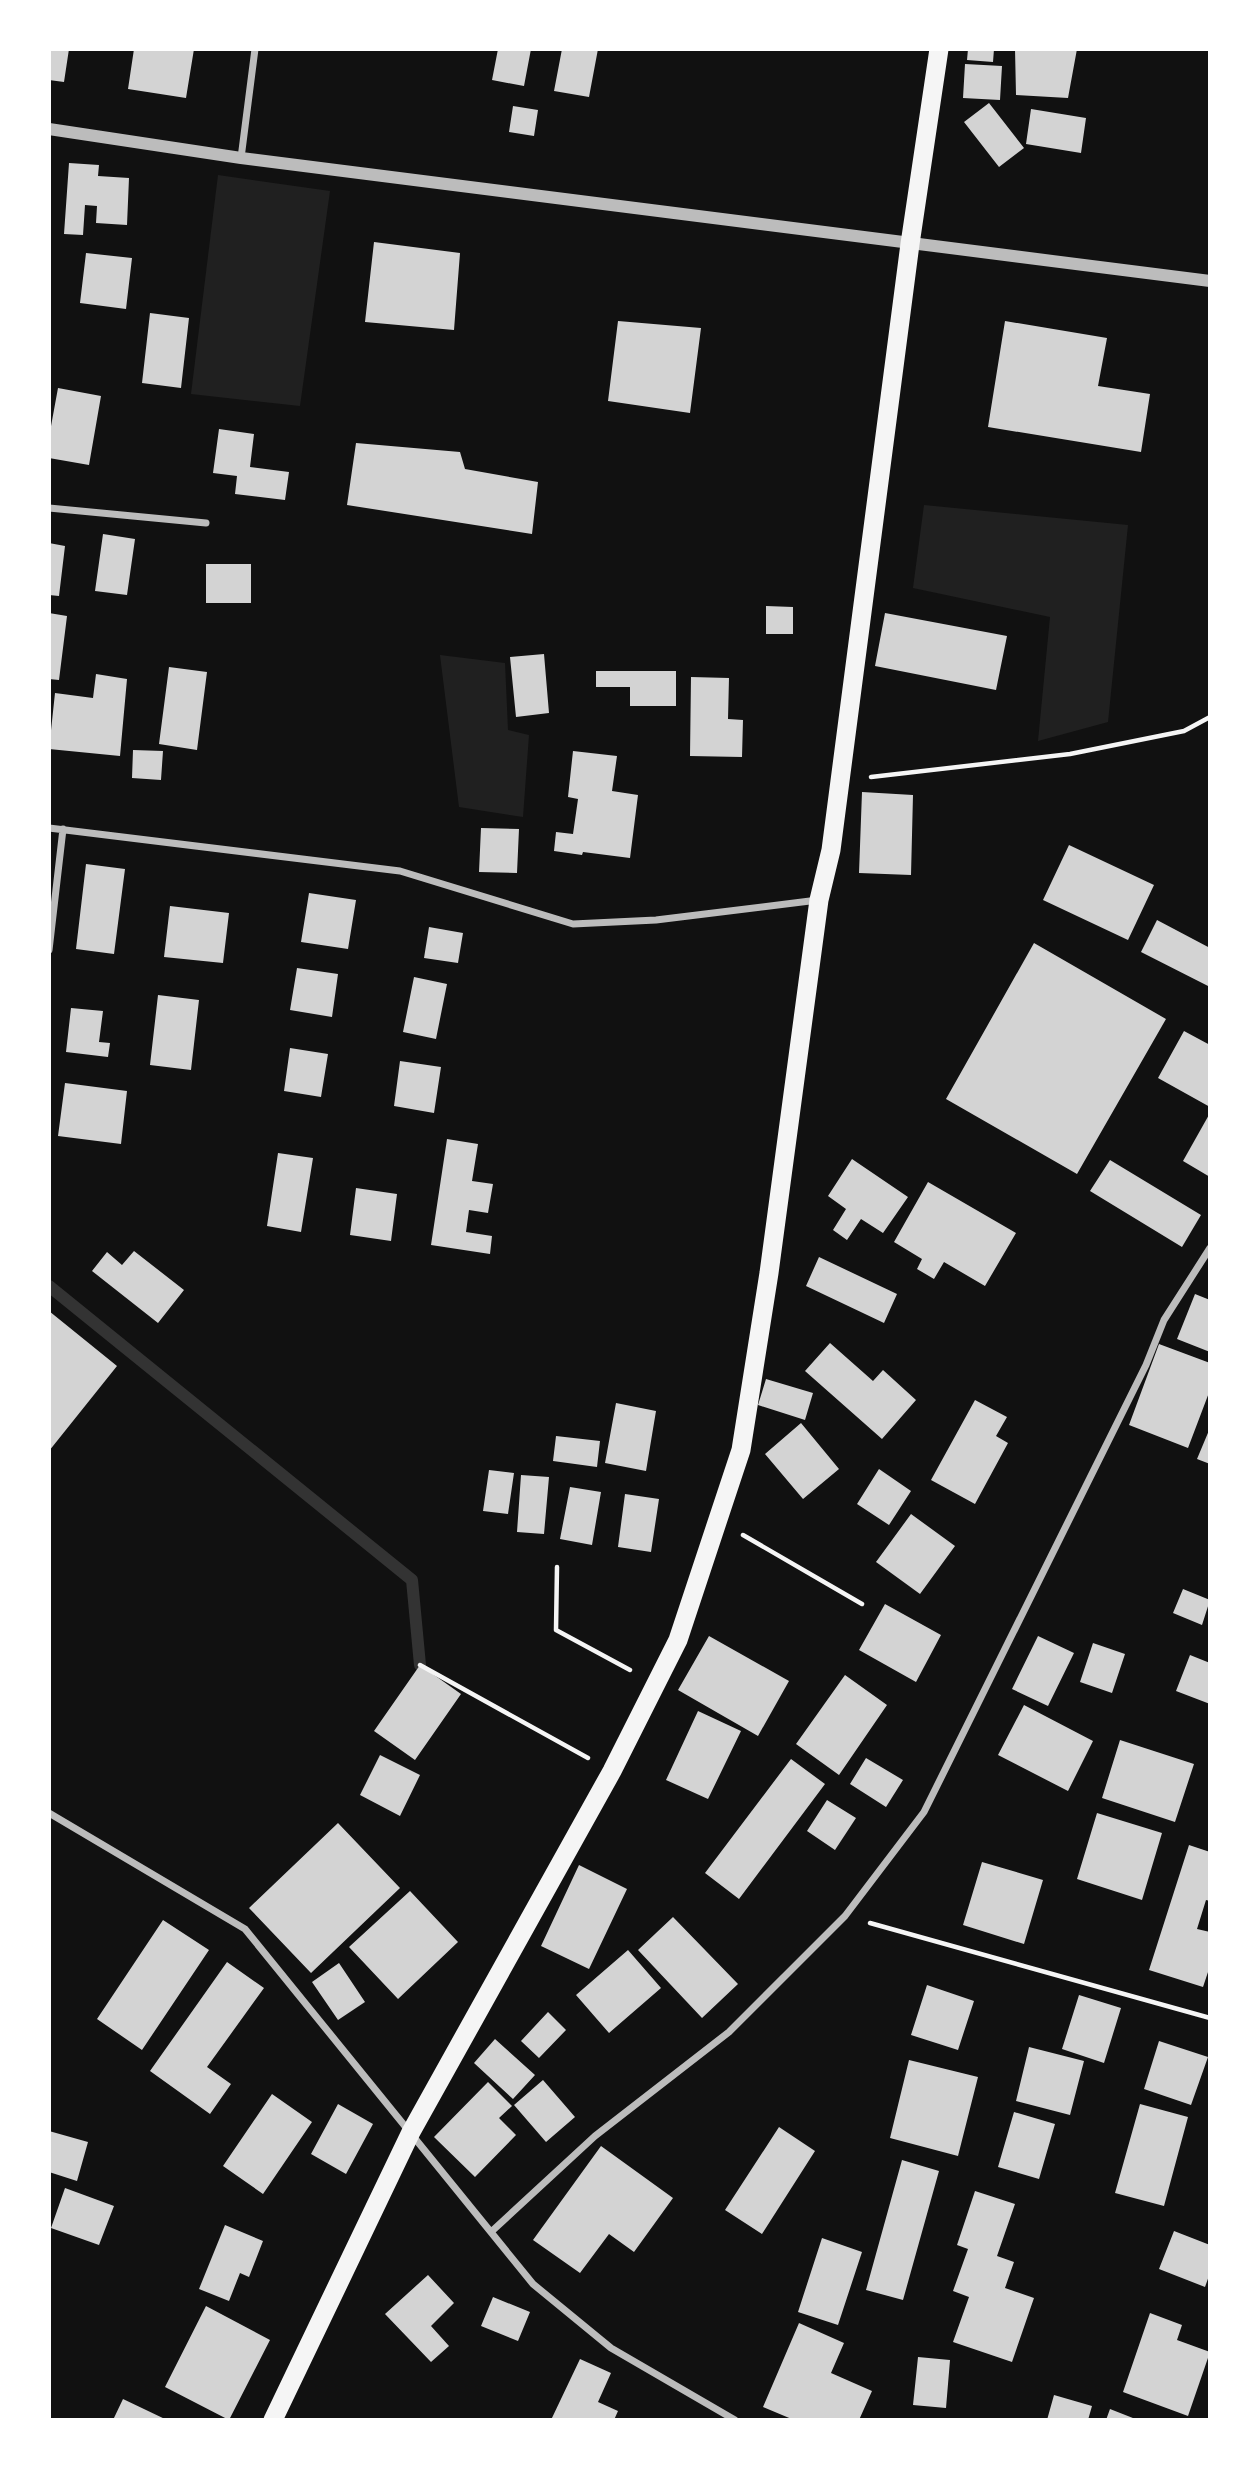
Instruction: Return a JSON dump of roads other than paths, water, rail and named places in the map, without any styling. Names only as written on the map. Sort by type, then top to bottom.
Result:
[{"type":"highway","points":[[272,2420],[411,2132],[612,1771],[678,1640],[741,1450],[769,1273],[819,900],[831,850],[910,243],[939,49]]},
{"type":"street","points":[[241,158],[254,49]]},
{"type":"street","points":[[49,129],[241,158],[1210,281]]},
{"type":"street","points":[[49,508],[206,523]]},
{"type":"street","points":[[49,828],[400,871],[573,924],[656,920],[819,900]]},
{"type":"street","points":[[49,950],[63,829]]},
{"type":"street","points":[[491,2232],[595,2136],[729,2032],[845,1916],[924,1812],[1146,1365],[1164,1320],[1210,1248]]},
{"type":"street","points":[[49,1813],[245,1929],[533,2284],[611,2348],[735,2420]]},
{"type":"waterway","points":[[49,1286],[412,1580],[420,1665]]}]
